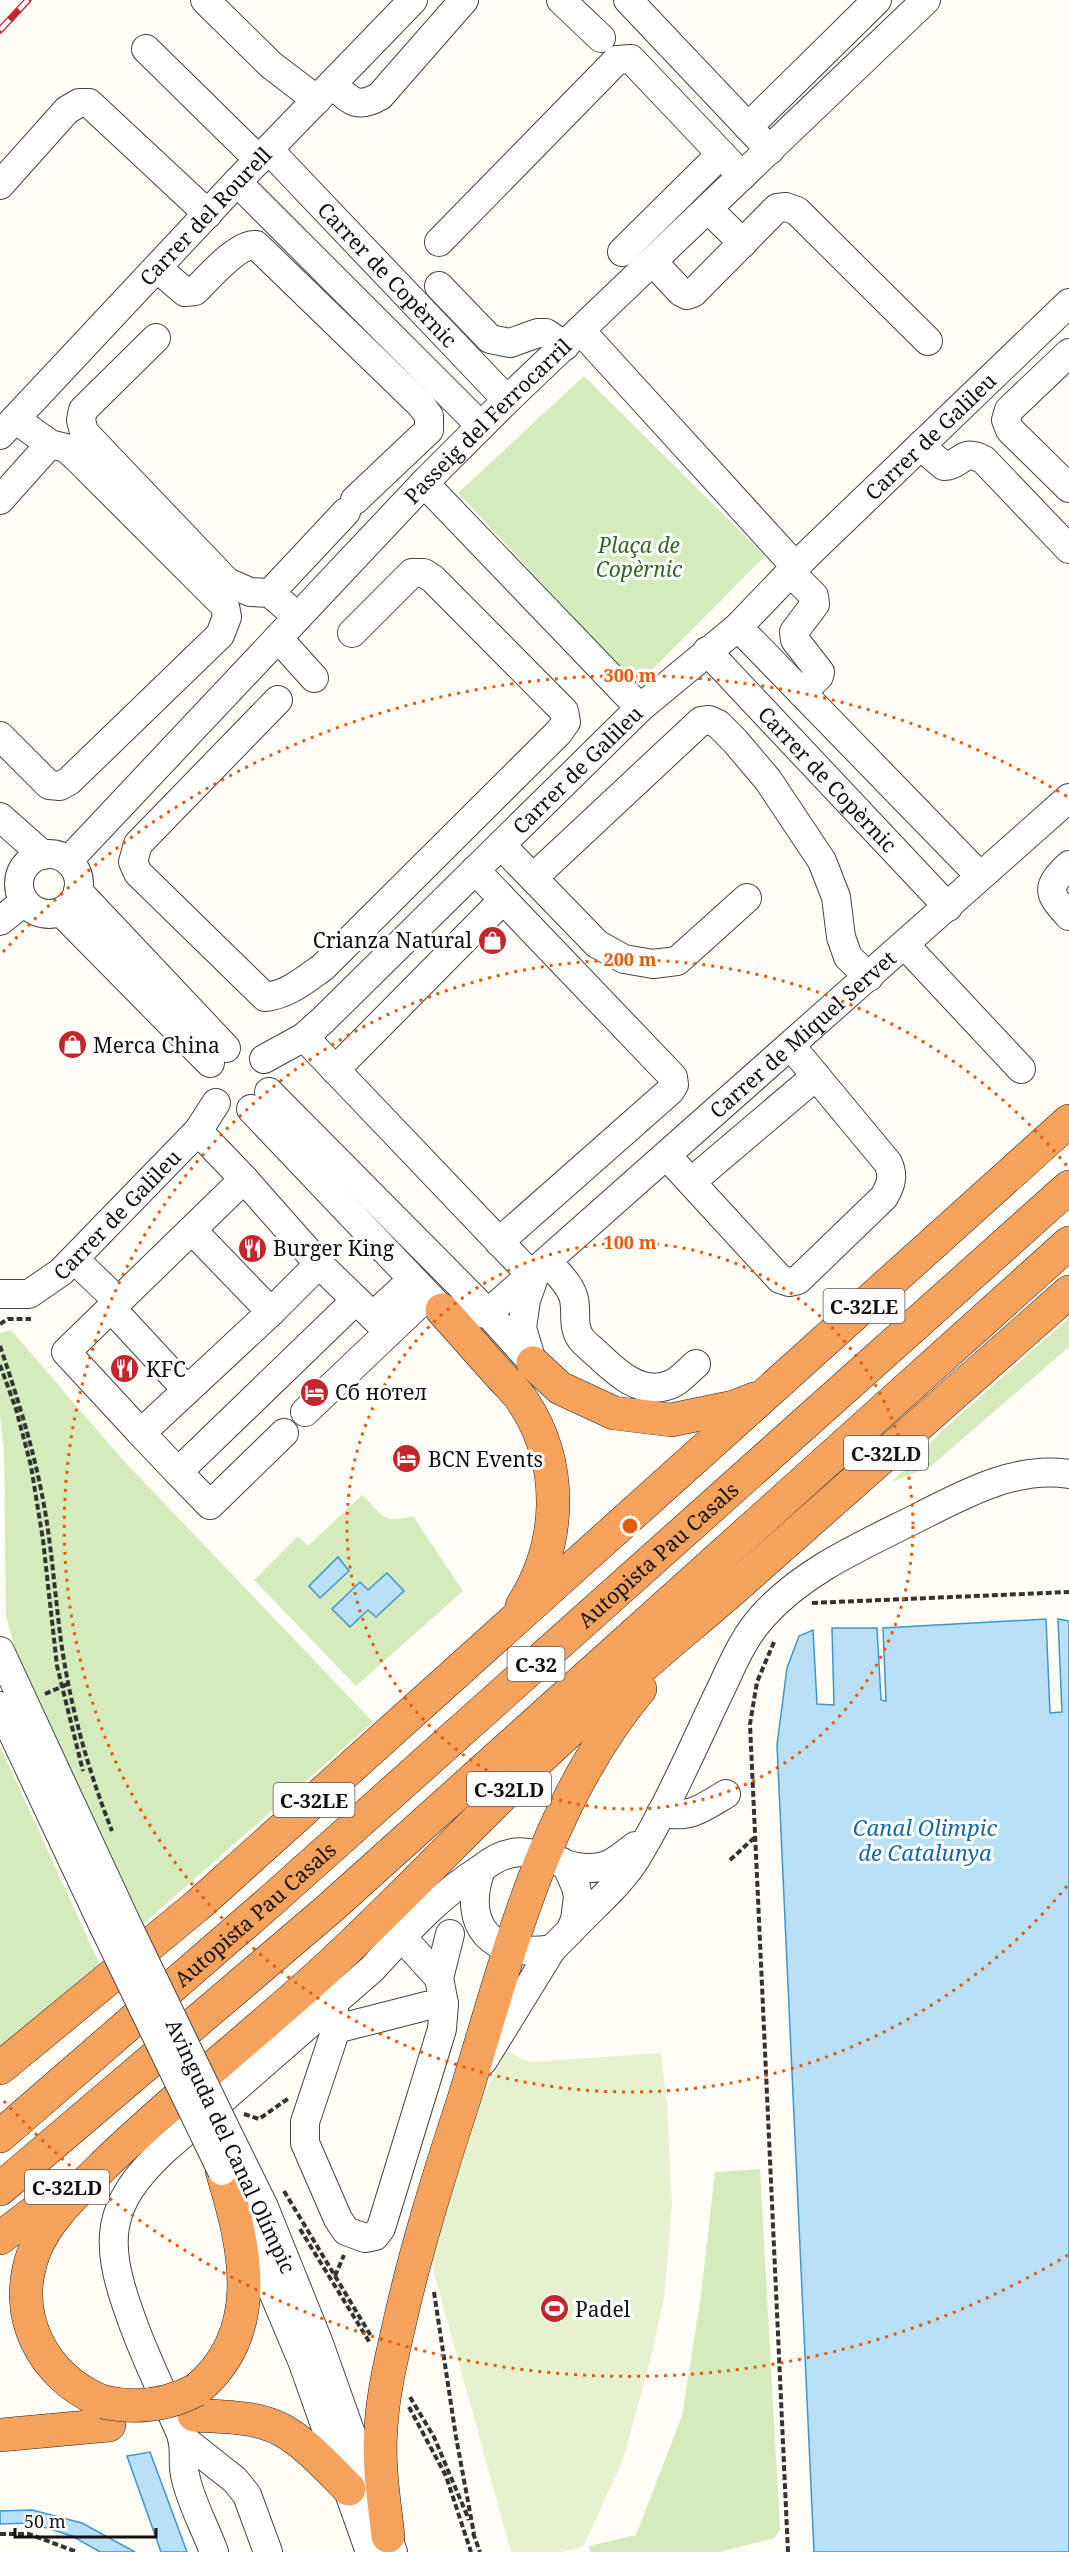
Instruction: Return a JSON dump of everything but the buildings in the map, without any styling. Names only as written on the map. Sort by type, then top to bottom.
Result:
[{"type":"highway","name":"C-32LE","points":[[0,2068],[198,1905],[1069,1122]]},
{"type":"highway","name":"Autopista Pau Casals","points":[[0,2136],[290,1884],[1069,1187]]},
{"type":"highway","name":"Autopista Pau Casals","points":[[0,2189],[329,1909],[1069,1243]]},
{"type":"highway","name":"C-32LD","points":[[0,2238],[134,2137],[327,1968],[561,1738],[1069,1292]]},
{"type":"highway","points":[[427,1295],[524,1402],[548,1453],[554,1485],[553,1518],[532,1588],[514,1620]]},
{"type":"highway","points":[[533,1363],[560,1388],[614,1413],[671,1420],[734,1407],[764,1395]]},
{"type":"highway","points":[[384,2547],[380,2460],[381,2427],[392,2354],[422,2231],[464,2097],[500,1943],[553,1859],[575,1784],[615,1719],[650,1677],[728,1593]]},
{"type":"highway","points":[[106,2414],[67,2382],[50,2363],[29,2322],[27,2285],[34,2253],[48,2225],[59,2210],[134,2137]]},
{"type":"highway","points":[[191,2414],[226,2357],[239,2324],[242,2306],[244,2278],[242,2245],[222,2171]]},
{"type":"highway","points":[[0,2435],[106,2414],[118,2406],[147,2406],[169,2402],[191,2414],[239,2417],[281,2429],[310,2451],[349,2488]]},
{"type":"street","points":[[205,0],[271,65],[325,92],[358,104],[369,103],[380,96],[464,0]]},
{"type":"street","name":"Carrer del Rourell","points":[[7,427],[237,182],[413,0]]},
{"type":"street","points":[[561,0],[601,38]]},
{"type":"street","points":[[628,0],[770,150]]},
{"type":"street","points":[[748,127],[877,0]]},
{"type":"street","name":"Passeig del Ferrocarril","points":[[55,858],[256,661],[424,483],[507,400],[926,0]]},
{"type":"street","name":"Carrer de Copèrnic","points":[[146,49],[264,155],[507,400]]},
{"type":"street","points":[[439,242],[617,60],[632,59],[742,176]]},
{"type":"street","points":[[0,184],[67,110],[79,103],[88,103],[208,214]]},
{"type":"street","points":[[622,252],[721,154]]},
{"type":"street","name":"Carrer de Copèrnic","points":[[237,182],[481,426]]},
{"type":"street","points":[[653,262],[681,292],[687,295],[693,293],[777,208],[786,207],[797,211],[928,341]]},
{"type":"street","points":[[708,209],[743,243]]},
{"type":"street","points":[[157,268],[185,292],[195,291],[239,249],[248,244],[256,245],[421,405],[429,416],[429,430],[351,506],[270,593]]},
{"type":"street","points":[[439,286],[490,339],[510,343],[538,333],[573,338],[793,569],[814,596],[815,604],[794,632],[795,639],[820,672],[819,676],[802,693]]},
{"type":"street","name":"Carrer de Galileu","points":[[264,1059],[304,1037],[640,708],[738,627],[793,569],[1069,303]]},
{"type":"street","points":[[1044,327],[1069,352],[1009,411],[1006,420],[1010,430],[1069,488]]},
{"type":"street","points":[[156,338],[83,410],[81,420],[84,432],[227,582],[250,592],[270,593],[298,616]]},
{"type":"street","points":[[59,372],[91,402]]},
{"type":"street","points":[[0,736],[49,784],[60,786],[69,781],[220,635],[225,628],[227,618],[225,606],[66,448],[7,427]]},
{"type":"street","points":[[429,430],[455,452]]},
{"type":"street","points":[[0,500],[50,444]]},
{"type":"street","points":[[920,446],[944,466],[950,466],[966,455],[974,454],[984,460],[1069,549]]},
{"type":"street","points":[[424,483],[640,708]]},
{"type":"street","points":[[278,700],[138,844],[133,862],[138,873],[265,997],[276,996],[288,991],[323,967],[559,732],[566,722],[564,711],[424,573],[412,573],[352,633]]},
{"type":"street","name":"Carrer de Copèrnic","points":[[738,627],[980,876]]},
{"type":"street","points":[[225,628],[256,661]]},
{"type":"street","points":[[278,638],[314,678]]},
{"type":"street","name":"Carrer de Copèrnic","points":[[707,651],[948,907]]},
{"type":"street","points":[[533,878],[701,721],[709,720],[718,724],[735,741],[768,780],[822,861],[836,897],[841,937],[848,957],[869,977]]},
{"type":"street","name":"Carrer de Miquel Servet","points":[[488,1313],[1069,798]]},
{"type":"street","points":[[0,816],[78,877],[69,901],[46,915],[37,913],[14,879]]},
{"type":"street","points":[[501,845],[597,944],[624,959],[653,964],[677,961],[747,898]]},
{"type":"street","points":[[0,921],[14,879],[29,861],[55,858]]},
{"type":"street","points":[[1069,865],[1056,878],[1051,888],[1053,898],[1069,916]]},
{"type":"street","points":[[475,870],[673,1077],[674,1085],[499,1242]]},
{"type":"street","points":[[335,1070],[503,900]]},
{"type":"street","points":[[69,901],[218,1056]]},
{"type":"street","points":[[905,945],[1021,1069]]},
{"type":"street","points":[[323,967],[349,994]]},
{"type":"street","points":[[304,1037],[499,1242],[571,1290],[575,1301],[576,1328],[582,1341],[620,1376],[642,1385],[665,1387],[675,1383],[696,1364]]},
{"type":"street","points":[[667,1156],[780,1279],[789,1282],[798,1280],[884,1197],[890,1186],[892,1173],[888,1163],[791,1046]]},
{"type":"street","points":[[245,1047],[264,1059],[271,1076],[260,1100],[234,1111],[216,1102],[206,1081],[218,1056],[245,1047]]},
{"type":"street","points":[[691,1182],[816,1076]]},
{"type":"street","points":[[260,1100],[427,1295],[468,1314],[488,1313]]},
{"type":"street","points":[[260,1100],[488,1313],[533,1363]]},
{"type":"street","name":"Carrer de Galileu","points":[[0,1294],[29,1293],[62,1272],[198,1131],[216,1102]]},
{"type":"street","points":[[198,1131],[319,1264],[373,1316]]},
{"type":"street","points":[[244,1179],[66,1352],[210,1505],[284,1433]]},
{"type":"street","points":[[192,1230],[271,1312]]},
{"type":"street","points":[[75,1260],[187,1390]]},
{"type":"street","points":[[141,1434],[319,1264]]},
{"type":"street","name":"Carrer de Miquel Servet","points":[[533,1363],[522,1328],[526,1300],[539,1270]]},
{"type":"street","points":[[178,1472],[373,1316],[427,1295]]},
{"type":"street","points":[[305,1412],[373,1316]]},
{"type":"street","points":[[372,1969],[409,1945],[433,1935],[450,1934],[500,1943],[524,1951],[561,1940],[636,1858],[661,1813],[744,1642],[762,1617],[783,1597],[842,1556],[966,1493],[1021,1475],[1052,1471],[1069,1474]]},
{"type":"street","name":"Avinguda del Canal Olímpic","points":[[0,1651],[303,2363],[349,2488],[384,2547]]},
{"type":"street","name":"Avinguda del Canal Olímpic","points":[[0,1706],[114,1923],[240,2125],[264,2207],[314,2330],[384,2547]]},
{"type":"street","points":[[661,1813],[679,1816],[696,1812],[741,1793]]},
{"type":"street","points":[[268,2552],[247,2496],[191,2414],[143,2354],[116,2277],[113,2238],[120,2208],[137,2177],[162,2152],[335,2016],[372,1969],[401,1938],[452,1890],[499,1856],[512,1852],[528,1852],[578,1867],[601,1867],[610,1864],[647,1837]]},
{"type":"street","points":[[464,2097],[486,2054],[575,1920],[578,1897],[572,1877],[553,1859]]},
{"type":"street","points":[[481,1869],[473,1904],[475,1915],[500,1943]]},
{"type":"street","points":[[335,2016],[321,2073],[305,2122],[305,2143],[338,2219],[346,2231],[365,2238],[375,2236],[381,2228],[442,2029],[441,1991],[450,1934]]},
{"type":"street","points":[[409,1945],[441,1991]]},
{"type":"street","points":[[335,2016],[426,2006],[441,1991]]},
{"type":"street","points":[[191,2414],[185,2475],[214,2552]]},
{"type":"street","points":[[198,2509],[199,2496],[204,2487],[223,2479],[235,2480]]},
{"type":"path","points":[[0,1346],[33,1448],[45,1508],[68,1684],[95,1786],[113,1835]]},
{"type":"path","points":[[0,1365],[16,1409],[31,1466],[43,1540],[61,1687],[86,1779]]},
{"type":"path","points":[[811,1603],[1069,1592]]},
{"type":"path","points":[[780,1633],[773,1643],[757,1682],[741,1793],[755,1837],[788,2552]]},
{"type":"path","points":[[41,1696],[68,1684]]},
{"type":"path","points":[[747,1693],[755,1694]]},
{"type":"path","points":[[730,1860],[755,1837]]},
{"type":"path","points":[[240,2125],[259,2119],[321,2073]]},
{"type":"path","name":"Avinguda del Canal Olímpic","points":[[281,2185],[374,2340]]},
{"type":"path","points":[[286,2208],[375,2352]]},
{"type":"path","points":[[432,2281],[456,2437],[474,2534]]},
{"type":"path","points":[[410,2396],[434,2437],[480,2552]]},
{"type":"path","points":[[404,2400],[416,2417],[446,2476],[471,2552]]},
{"type":"path","points":[[0,2534],[29,2534],[77,2552]]},
{"type":"green space","name":"Plaça de Copèrnic","points":[[584,376],[765,556],[637,685],[458,493]]},
{"type":"green space","points":[[1069,1318],[1069,1347],[930,1467],[892,1482],[944,1429]]},
{"type":"green space","points":[[11,1330],[122,1459],[373,1722],[142,1925],[18,1660],[6,1616],[0,1333]]},
{"type":"green space","points":[[362,1495],[379,1513],[389,1519],[413,1516],[463,1591],[356,1686],[254,1580],[298,1536],[308,1546]]},
{"type":"green space","points":[[0,1746],[101,1967],[0,2052]]},
{"type":"green space","name":"Padel","points":[[506,2051],[530,2062],[661,2053],[667,2103],[672,2206],[664,2299],[650,2361],[623,2460],[583,2547],[561,2552],[511,2552],[432,2266],[433,2253],[482,2099]]},
{"type":"green space","points":[[760,2169],[780,2530],[774,2538],[720,2552],[590,2552],[589,2546],[636,2535],[682,2416],[701,2295],[715,2172]]},
{"type":"water","points":[[338,1557],[349,1571],[320,1598],[309,1586]]},
{"type":"water","points":[[387,1573],[404,1591],[376,1617],[368,1610],[350,1627],[332,1609],[360,1582],[368,1590]]},
{"type":"water","name":"Canal Olimpic de Catalunya","points":[[1046,1619],[1050,1713],[1062,1712],[1058,1619],[1069,1621],[1069,2552],[814,2552],[777,1745],[787,1668],[799,1636],[813,1630],[817,1704],[834,1705],[832,1628],[877,1628],[881,1700],[886,1701],[883,1628]]},
{"type":"water","points":[[150,2452],[187,2552],[161,2552],[127,2456]]},
{"type":"water","points":[[32,2510],[82,2523],[135,2552],[100,2552],[72,2536],[31,2523],[0,2524],[0,2511]]},
{"type":"railway","points":[[0,30],[28,0]]},
{"type":"place","name":"Crianza Natural","points":[[493,940]]},
{"type":"place","name":"Merca China","points":[[72,1045]]},
{"type":"place","name":"Burger King","points":[[252,1248]]},
{"type":"place","name":"KFC","points":[[125,1369]]},
{"type":"place","name":"Сб нотел","points":[[314,1392]]},
{"type":"place","name":"BCN Events","points":[[407,1459]]},
{"type":"place","name":"Padel","points":[[554,2309]]}]
